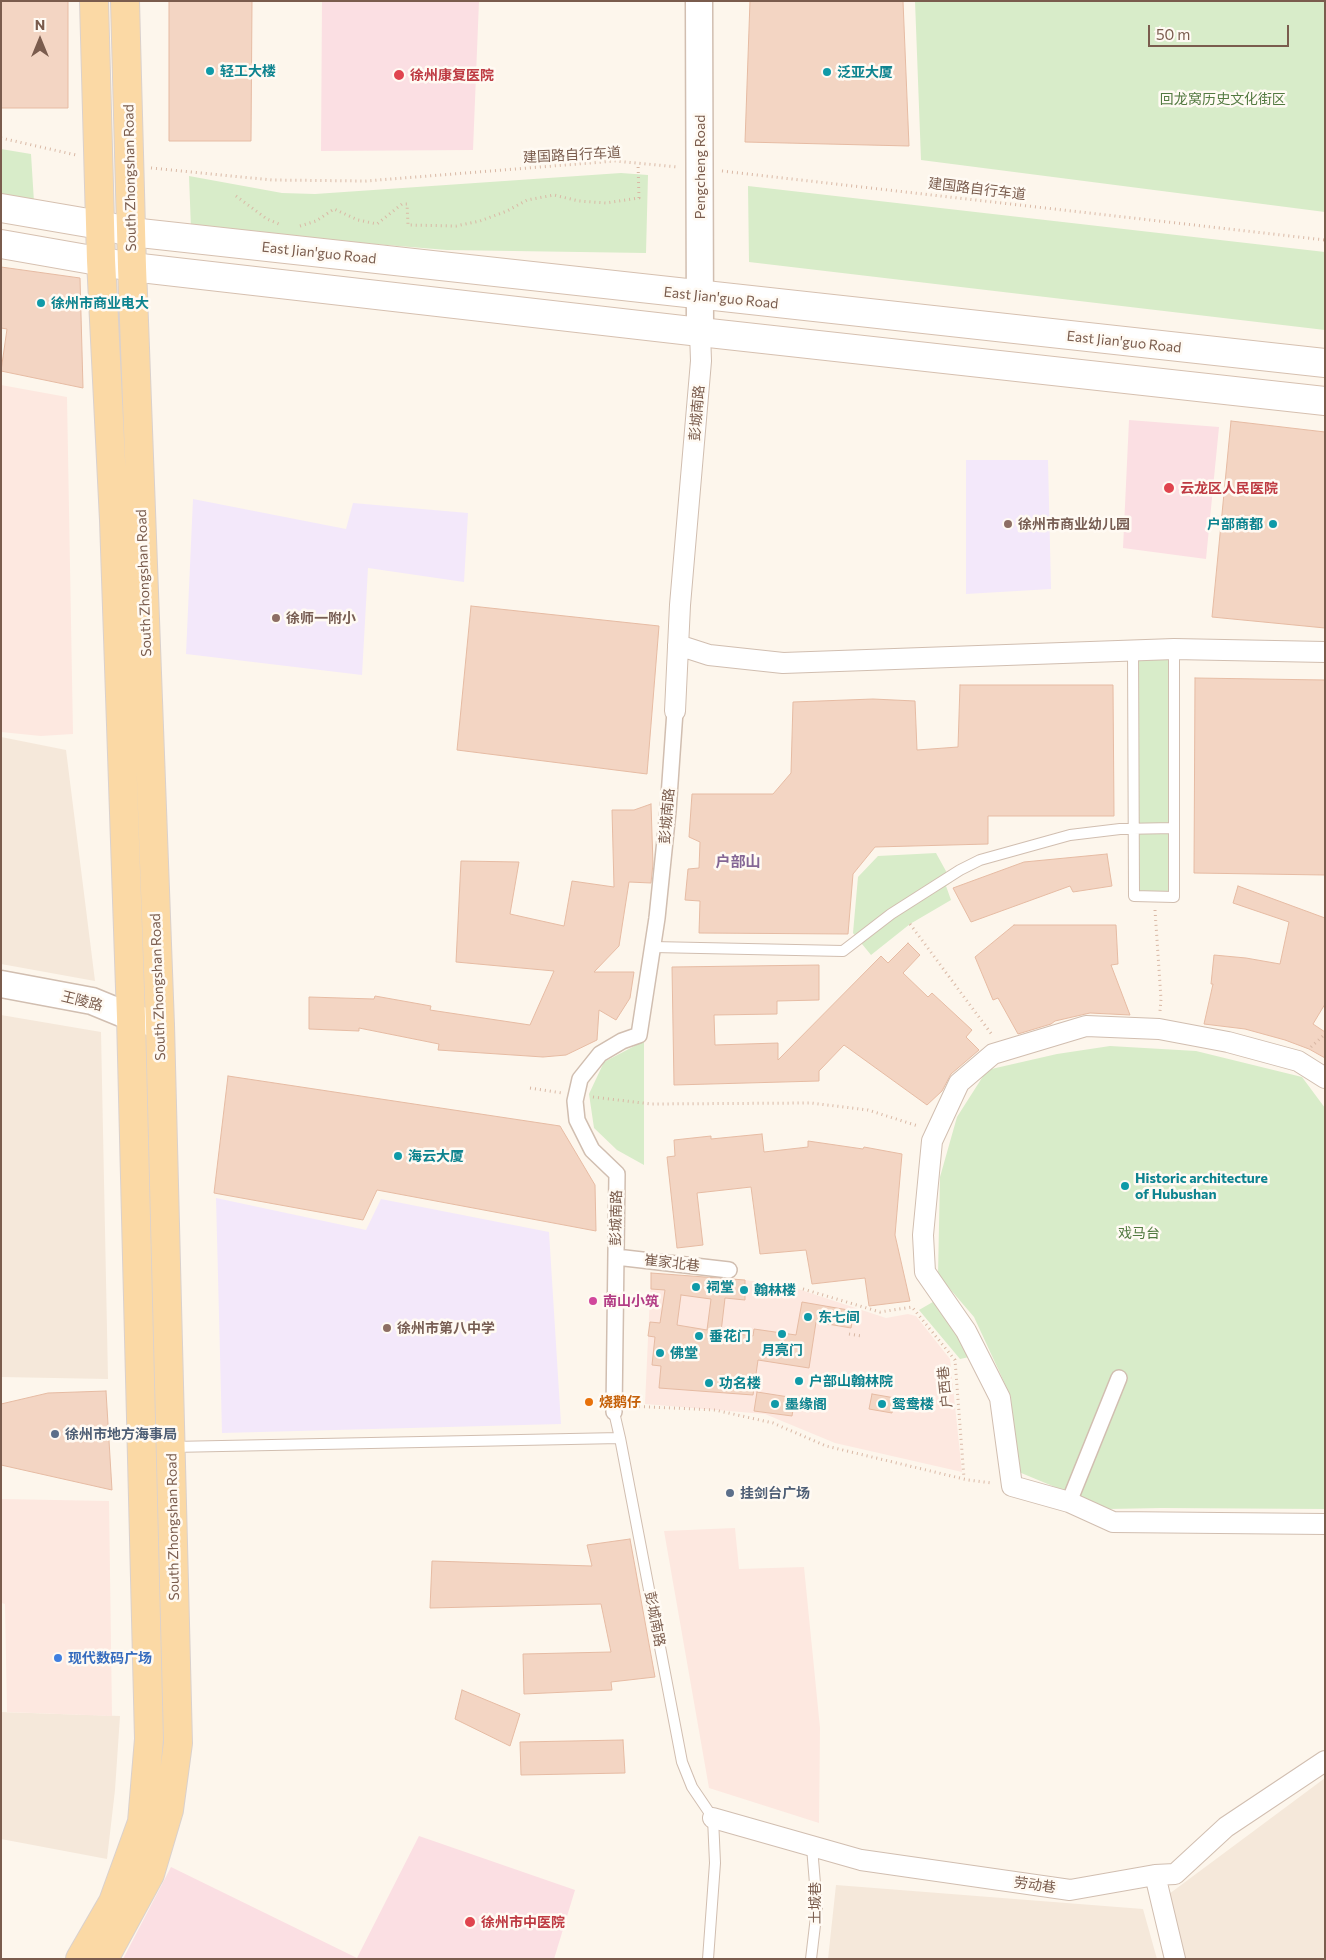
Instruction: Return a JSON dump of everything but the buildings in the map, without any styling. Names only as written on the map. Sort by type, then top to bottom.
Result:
[{"type":"main road","name":"South Zhongshan Road","points":[[94,1],[98,161],[117,228]]},
{"type":"main road","name":"South Zhongshan Road","points":[[80,1959],[113,1902],[142,1822],[149,1739],[131,1017],[114,520],[117,228],[130,166],[124,1]]},
{"type":"main road","name":"East Jian'guo Road","points":[[1,208],[117,228],[700,296],[1325,363]]},
{"type":"main road","points":[[1,244],[117,263],[700,332],[1325,401]]},
{"type":"main road","name":"South Zhongshan Road","points":[[104,1959],[150,1874],[169,1810],[178,1743],[160,1025],[117,263]]},
{"type":"street","name":"Pengcheng Road","points":[[699,1],[700,332]]},
{"type":"street","name":"彭城南路","points":[[614,1409],[617,1174],[592,1150],[577,1120],[575,1100],[580,1079],[600,1054],[622,1040],[639,1035],[657,918],[668,810],[678,645],[701,361],[700,332]]},
{"type":"street","points":[[678,645],[709,655],[783,664],[1174,649],[1325,652]]},
{"type":"street","name":"王陵路","points":[[1,984],[92,1001],[131,1017],[160,1025]]},
{"type":"street","points":[[1325,1078],[1298,1061],[1228,1042],[1158,1029],[1086,1026],[993,1054],[959,1083],[932,1141],[923,1235],[925,1272],[966,1331],[1000,1398],[1012,1486],[1069,1502],[1113,1522],[1325,1524]]},
{"type":"street","name":"崔家北巷","points":[[616,1257],[729,1270]]},
{"type":"street","points":[[1069,1502],[1119,1378]]},
{"type":"street","name":"劳动巷","points":[[713,1818],[861,1860],[1070,1890],[1155,1875],[1175,1874],[1226,1827],[1325,1761]]},
{"type":"street","points":[[1155,1875],[1175,1959]]},
{"type":"lane","points":[[1133,650],[1134,896],[1174,897],[1174,649]]},
{"type":"lane","points":[[653,947],[843,951],[891,914],[960,870],[980,860],[1070,835],[1133,829],[1174,828]]},
{"type":"lane","name":"彭城南路","points":[[614,1409],[682,1762],[692,1787],[713,1818]]},
{"type":"lane","points":[[172,1447],[620,1438]]},
{"type":"lane","points":[[708,1959],[715,1863],[713,1818]]},
{"type":"lane","name":"土城巷","points":[[811,1959],[817,1908],[812,1847]]},
{"type":"path","points":[[1,138],[98,161]]},
{"type":"path","name":"建国路自行车道","points":[[130,166],[272,180],[366,181],[615,161],[1325,240]]},
{"type":"path","points":[[299,227],[316,221],[334,209],[358,220],[377,224],[402,204],[407,204],[408,225],[456,226],[480,221],[507,211],[528,200],[554,195],[579,201],[606,204],[639,198],[638,163]]},
{"type":"path","points":[[236,196],[267,220],[282,224]]},
{"type":"path","points":[[1155,897],[1161,999]]},
{"type":"path","points":[[910,924],[1004,1050]]},
{"type":"path","points":[[530,1088],[651,1104],[811,1103],[868,1110],[936,1132]]},
{"type":"path","name":"户西巷","points":[[803,1289],[880,1312],[912,1307],[955,1360],[964,1478]]},
{"type":"path","points":[[849,1334],[862,1336]]},
{"type":"path","points":[[614,1409],[715,1410],[773,1423],[826,1446],[964,1478],[1012,1486]]},
{"type":"shaded area","name":"徐州康复医院","points":[[322,1],[479,1],[473,150],[321,151]]},
{"type":"shaded area","points":[[1,385],[67,397],[73,734],[41,736],[1,732]]},
{"type":"shaded area","name":"云龙区人民医院","points":[[1129,420],[1219,427],[1206,559],[1123,548]]},
{"type":"shaded area","name":"徐州市商业幼儿园","points":[[966,460],[1048,460],[1051,589],[966,594]]},
{"type":"shaded area","name":"徐师一附小","points":[[193,499],[346,529],[353,503],[468,513],[464,582],[368,568],[362,675],[186,654]]},
{"type":"shaded area","points":[[1,737],[66,750],[95,981],[1,964]]},
{"type":"shaded area","points":[[1,1015],[101,1032],[108,1379],[1,1377]]},
{"type":"shaded area","name":"徐州市第八中学","points":[[216,1198],[366,1230],[381,1199],[549,1232],[561,1424],[222,1433]]},
{"type":"shaded area","name":"户部山翰林院","points":[[651,1273],[711,1278],[711,1276],[714,1276],[760,1282],[801,1290],[886,1318],[908,1314],[916,1316],[950,1359],[962,1472],[835,1443],[765,1414],[645,1404]]},
{"type":"shaded area","name":"现代数码广场","points":[[1,1499],[109,1501],[112,1716],[7,1712],[5,1604],[1,1603]]},
{"type":"shaded area","points":[[735,1528],[739,1569],[804,1567],[820,1728],[819,1823],[709,1788],[664,1531]]},
{"type":"shaded area","points":[[1,1712],[120,1716],[115,1790],[107,1859],[1,1839]]},
{"type":"shaded area","points":[[1325,1778],[1325,1959],[1185,1959],[1169,1894]]},
{"type":"shaded area","name":"徐州市中医院","points":[[419,1836],[575,1890],[554,1959],[123,1959],[171,1867],[357,1958]]},
{"type":"shaded area","points":[[836,1885],[1143,1909],[1157,1959],[828,1959]]},
{"type":"green space","name":"回龙窝历史文化街区","points":[[915,1],[1325,1],[1325,212],[921,160]]},
{"type":"green space","points":[[1,149],[31,154],[34,202],[1,196]]},
{"type":"green space","points":[[621,173],[648,175],[646,253],[447,250],[191,229],[189,176],[282,193],[315,194]]},
{"type":"green space","points":[[748,186],[1325,252],[1325,330],[749,262]]},
{"type":"green space","points":[[1133,656],[1174,657],[1174,897],[1134,896]]},
{"type":"green space","points":[[936,853],[952,882],[946,886],[951,900],[910,924],[871,955],[853,933],[858,877],[878,856]]},
{"type":"green space","points":[[644,1041],[644,1165],[617,1150],[594,1128],[589,1094],[604,1062]]},
{"type":"green space","name":"戏马台","points":[[1110,1046],[1196,1051],[1302,1077],[1325,1108],[1325,1509],[1108,1509],[1014,1470],[1011,1397],[974,1317],[938,1275],[940,1177],[957,1117],[987,1070],[1057,1054]]},
{"type":"green space","points":[[938,1299],[974,1356],[960,1359],[919,1310]]},
{"type":"place","name":"轻工大楼","points":[[210,71]]},
{"type":"place","name":"泛亚大厦","points":[[827,72]]},
{"type":"place","name":"徐州康复医院","points":[[399,75]]},
{"type":"place","name":"徐州市商业电大","points":[[41,303]]},
{"type":"place","name":"云龙区人民医院","points":[[1169,488]]},
{"type":"place","name":"徐州市商业幼儿园","points":[[1008,524]]},
{"type":"place","name":"户部商都","points":[[1273,524]]},
{"type":"place","name":"徐师一附小","points":[[276,618]]},
{"type":"place","name":"海云大厦","points":[[398,1156]]},
{"type":"place","name":"Historic architecture of Hubushan","points":[[1125,1186]]},
{"type":"place","name":"祠堂","points":[[696,1287]]},
{"type":"place","name":"翰林楼","points":[[744,1290]]},
{"type":"place","name":"南山小筑","points":[[593,1301]]},
{"type":"place","name":"东七间","points":[[808,1317]]},
{"type":"place","name":"徐州市第八中学","points":[[387,1328]]},
{"type":"place","name":"月亮门","points":[[782,1334]]},
{"type":"place","name":"垂花门","points":[[699,1336]]},
{"type":"place","name":"佛堂","points":[[660,1353]]},
{"type":"place","name":"户部山翰林院","points":[[799,1381]]},
{"type":"place","name":"功名楼","points":[[709,1383]]},
{"type":"place","name":"烧鹅仔","points":[[589,1402]]},
{"type":"place","name":"墨缘阁","points":[[775,1404]]},
{"type":"place","name":"鸳鸯楼","points":[[882,1404]]},
{"type":"place","name":"徐州市地方海事局","points":[[55,1434]]},
{"type":"place","name":"挂剑台广场","points":[[730,1493]]},
{"type":"place","name":"现代数码广场","points":[[58,1658]]},
{"type":"place","name":"徐州市中医院","points":[[470,1922]]},
{"type":"district","name":"户部山","points":[[738,862]]}]
